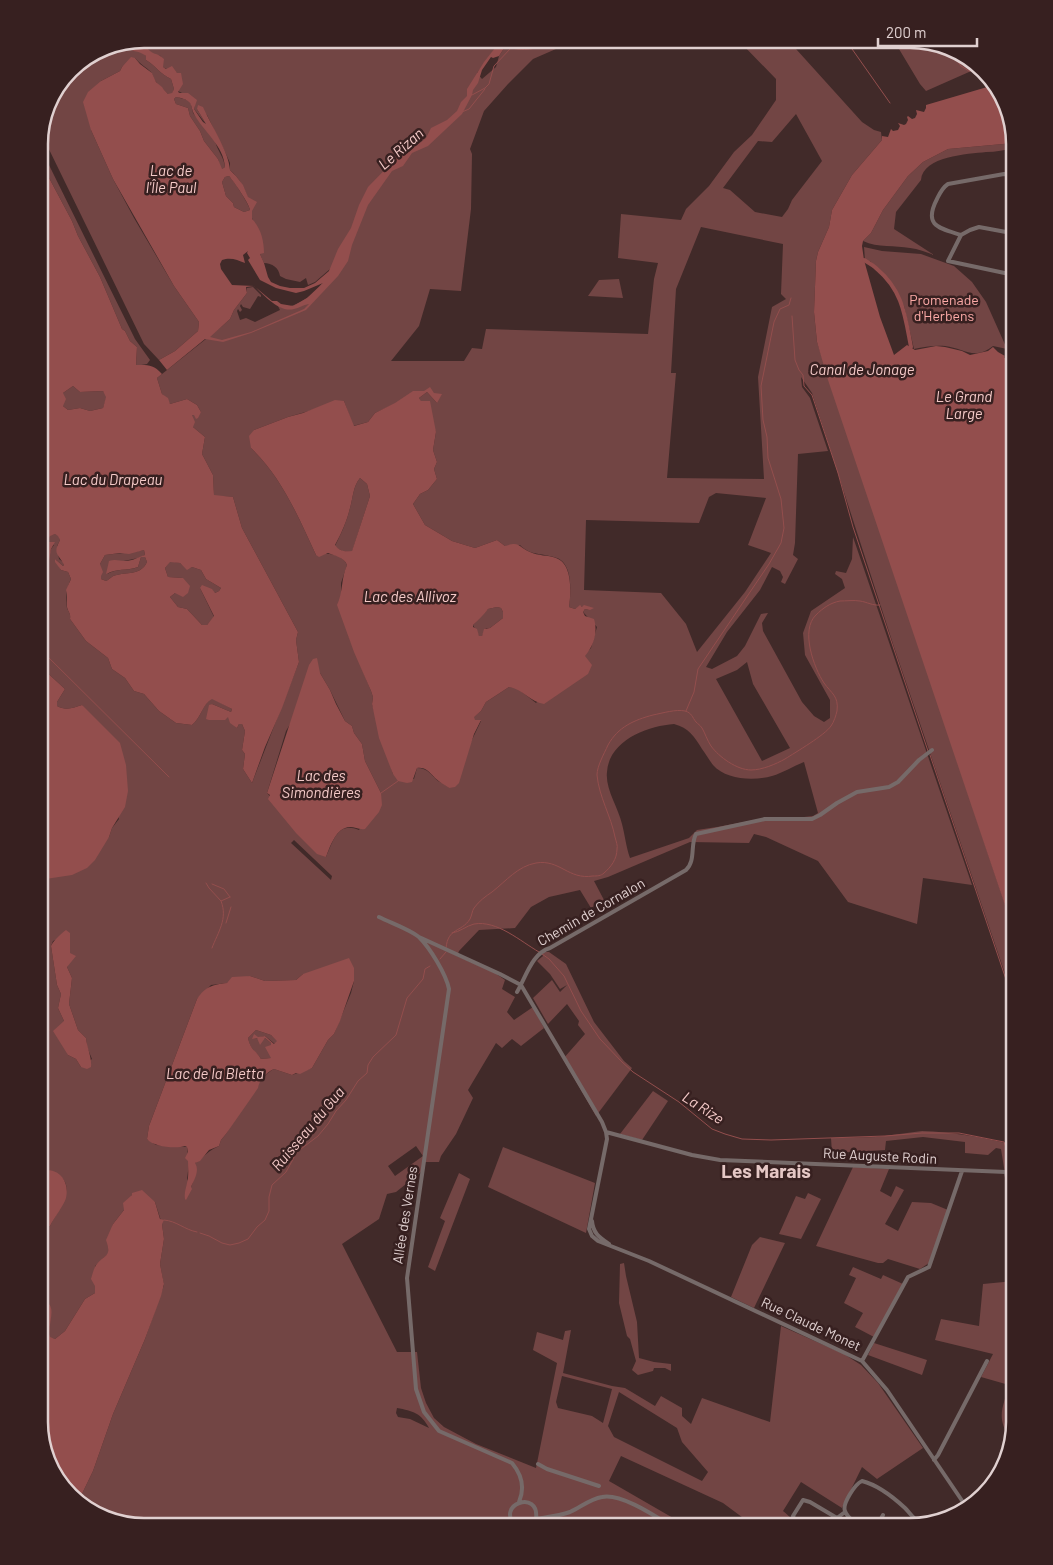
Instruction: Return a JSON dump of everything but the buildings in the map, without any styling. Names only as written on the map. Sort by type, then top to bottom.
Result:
[{"type":"street","points":[[961,235],[942,228],[933,221],[930,213],[943,188],[948,184],[1006,174]]},
{"type":"street","points":[[1006,232],[979,227],[961,235],[948,261],[1006,273]]},
{"type":"street","name":"Chemin de Cornalon","points":[[517,992],[532,964],[541,953],[690,867],[693,840],[696,834],[765,819],[812,819],[837,802],[857,792],[889,787],[898,782],[932,750]]},
{"type":"street","name":"Allée des Vernes","points":[[379,917],[419,937],[448,982],[449,989],[407,1278],[416,1389],[424,1412],[439,1431],[511,1462],[520,1474],[523,1494],[528,1502],[534,1506],[537,1513]]},
{"type":"street","points":[[419,937],[500,974],[521,986],[602,1122],[606,1132]]},
{"type":"street","name":"Rue Auguste Rodin","points":[[606,1132],[692,1156],[712,1159],[1006,1172]]},
{"type":"street","name":"Rue Claude Monet","points":[[606,1132],[603,1163],[592,1213],[592,1224],[598,1236],[613,1246],[862,1361],[887,1390],[963,1502]]},
{"type":"street","points":[[862,1361],[908,1277],[929,1267],[962,1171]]},
{"type":"street","points":[[934,1460],[987,1361]]},
{"type":"street","points":[[538,1464],[547,1469],[599,1486]]},
{"type":"street","points":[[850,1518],[845,1512],[844,1506],[852,1490],[858,1482],[862,1481],[883,1490],[904,1507],[913,1518]]},
{"type":"street","points":[[511,1517],[512,1508],[519,1502],[523,1494]]},
{"type":"street","points":[[536,1518],[537,1513],[546,1517],[569,1512],[601,1497],[612,1496],[622,1499],[656,1518]]},
{"type":"street","points":[[794,1518],[793,1516],[803,1500],[810,1502],[837,1518]]},
{"type":"street","points":[[519,1502],[528,1502]]},
{"type":"street","points":[[837,1518],[845,1512]]},
{"type":"green space","points":[[148,48],[495,48],[477,73],[482,79],[496,67],[499,56],[504,48],[558,48],[533,59],[484,111],[470,149],[472,154],[471,209],[461,291],[430,289],[419,326],[391,361],[464,361],[472,348],[482,349],[486,329],[648,334],[654,279],[658,263],[618,258],[621,214],[681,220],[686,209],[709,186],[734,152],[752,135],[776,100],[776,79],[746,48],[795,48],[862,122],[881,132],[882,140],[852,175],[832,210],[829,227],[818,252],[814,312],[817,342],[1006,907],[1006,976],[894,647],[812,393],[801,377],[802,387],[810,398],[828,451],[798,454],[793,555],[798,559],[785,584],[781,582],[783,577],[780,571],[772,567],[760,590],[727,632],[706,667],[712,669],[737,656],[745,646],[761,614],[768,613],[762,623],[763,631],[802,702],[814,716],[824,722],[830,718],[830,700],[805,655],[803,633],[811,611],[845,588],[842,579],[835,574],[836,571],[846,573],[852,559],[853,537],[972,885],[923,878],[917,924],[848,902],[818,861],[766,837],[754,834],[749,843],[690,842],[608,877],[594,881],[604,900],[591,908],[580,890],[549,897],[531,907],[515,928],[479,930],[459,951],[457,956],[495,973],[505,980],[502,989],[515,997],[507,1012],[514,1020],[533,1007],[544,1028],[521,1046],[512,1039],[502,1048],[496,1043],[468,1090],[473,1098],[456,1134],[439,1162],[423,1162],[421,1172],[396,1192],[387,1194],[379,1219],[342,1244],[397,1352],[417,1352],[421,1388],[434,1418],[444,1427],[476,1444],[536,1468],[557,1363],[533,1350],[537,1332],[563,1340],[565,1331],[571,1330],[563,1373],[625,1388],[655,1406],[661,1396],[682,1408],[682,1416],[691,1424],[702,1398],[770,1422],[781,1326],[844,1354],[861,1365],[878,1383],[923,1448],[877,1479],[862,1467],[842,1508],[801,1482],[783,1511],[790,1518],[743,1518],[723,1503],[621,1456],[609,1481],[673,1518],[131,1517],[95,1505],[82,1495],[93,1471],[113,1414],[145,1339],[164,1285],[160,1264],[164,1239],[162,1224],[155,1202],[132,1195],[124,1210],[113,1224],[108,1254],[95,1266],[95,1293],[85,1299],[65,1331],[55,1339],[50,1338],[48,1226],[50,1226],[63,1202],[66,1184],[59,1175],[48,1171],[48,874],[109,837],[112,828],[119,819],[82,705],[66,709],[57,706],[57,702],[65,689],[48,673],[48,558],[54,545],[48,542],[50,535],[59,535],[60,540],[57,546],[59,559],[64,565],[55,559],[61,570],[68,572],[71,579],[67,589],[67,608],[70,619],[86,641],[108,658],[112,669],[125,678],[134,691],[144,694],[159,711],[176,723],[192,725],[198,719],[206,703],[212,698],[232,709],[231,712],[212,704],[209,706],[228,716],[237,728],[239,724],[242,724],[245,731],[242,750],[245,754],[243,769],[252,783],[299,662],[296,640],[298,632],[242,528],[233,497],[214,496],[213,475],[202,454],[205,437],[193,427],[192,415],[201,412],[197,405],[187,399],[170,404],[162,394],[157,378],[230,319],[234,310],[247,293],[247,288],[253,287],[261,297],[258,296],[250,309],[243,307],[241,304],[242,310],[240,312],[238,309],[237,311],[240,320],[246,318],[255,322],[280,310],[278,306],[292,306],[306,299],[320,286],[330,269],[315,282],[308,285],[306,278],[300,282],[286,279],[280,276],[275,266],[264,263],[259,251],[245,190],[230,170],[230,163],[207,115],[197,109],[206,124],[194,109],[196,100],[178,91],[177,73],[162,67],[161,56],[153,54]],"holes":[[[796,114],[822,161],[792,200],[782,217],[755,212],[730,190],[723,188],[758,141],[772,142]],[[701,227],[783,244],[781,294],[786,299],[772,307],[758,377],[764,479],[667,478],[676,373],[671,373],[676,289]],[[424,391],[434,393],[437,403],[427,392],[419,398],[436,432],[433,450],[437,462],[434,469],[437,479],[428,490],[420,494],[413,504],[425,525],[452,541],[475,548],[497,540],[505,546],[520,545],[533,553],[557,558],[566,566],[570,580],[569,607],[575,609],[580,606],[590,610],[585,609],[583,612],[597,627],[591,648],[536,703],[517,688],[509,687],[486,702],[481,711],[473,717],[474,720],[481,721],[449,788],[421,768],[417,768],[414,779],[393,774],[372,704],[373,697],[349,637],[341,596],[341,583],[347,565],[338,556],[329,554],[316,555],[296,512],[280,484],[262,459],[251,448],[254,430],[288,417],[344,401],[353,426],[368,422],[375,413]],[[716,493],[766,498],[748,545],[771,553],[745,592],[697,652],[686,624],[661,593],[584,590],[586,520],[699,523],[709,497]],[[747,662],[753,684],[790,748],[762,761],[716,679],[737,670]],[[320,673],[345,721],[352,726],[354,733],[362,744],[365,761],[381,793],[359,830],[346,828],[337,834],[326,857],[267,793],[286,731]],[[674,724],[687,730],[694,736],[719,770],[725,774],[741,778],[765,778],[804,762],[818,813],[813,816],[804,817],[766,818],[697,830],[689,838],[630,858],[620,818],[608,785],[607,772],[609,761],[622,743],[653,728]],[[294,840],[332,876],[331,880],[291,843]],[[58,939],[69,940],[70,953],[67,967],[72,978],[69,1004],[78,1030],[86,1038],[87,1047],[92,1059],[81,1067],[76,1059],[68,1055],[64,1021],[58,1008],[61,994],[57,985],[51,946],[53,941]],[[303,974],[354,981],[334,1034],[328,1040],[312,1068],[292,1075],[274,1069],[268,1073],[248,1098],[219,1146],[195,1163],[194,1179],[191,1187],[187,1179],[189,1164],[187,1147],[156,1145],[147,1139],[149,1126],[197,999],[211,985],[227,983],[250,976],[265,981],[296,980]],[[416,1146],[423,1156],[395,1176],[388,1166]],[[562,1376],[612,1389],[603,1423],[592,1416],[558,1408],[556,1402]],[[619,1392],[677,1428],[682,1442],[708,1472],[702,1481],[614,1437],[608,1426]],[[397,1408],[408,1410],[423,1419],[429,1428],[410,1419],[398,1417],[396,1413]]]},
{"type":"green space","points":[[898,48],[928,49],[952,57],[973,71],[926,91]]},
{"type":"green space","points":[[130,49],[141,51],[146,56],[146,60],[171,79],[174,89],[172,94],[165,92],[156,82],[151,72],[135,58],[122,67],[120,71],[101,81],[91,130],[113,179],[134,218],[174,286],[199,322],[198,331],[175,351],[159,360],[144,344],[48,147],[48,131],[57,101],[71,80],[95,60]]},
{"type":"green space","points":[[176,97],[188,100],[193,113],[215,141],[225,167],[221,170],[218,159],[204,141],[190,116],[188,108],[176,104],[174,99]]},
{"type":"green space","points":[[1006,144],[1006,149],[948,158],[929,166],[921,180],[896,212],[894,229],[934,255],[913,248],[875,245],[863,241],[871,233],[883,210],[908,176],[923,162],[948,149]]},
{"type":"green space","points":[[48,163],[135,339],[150,360],[147,364],[136,366],[137,347],[130,341],[122,329],[100,277],[48,176]]},
{"type":"green space","points":[[229,176],[250,210],[244,212],[234,207],[233,203],[226,196],[222,182],[225,177]]},
{"type":"green space","name":"Promenade d'Herbens","points":[[864,247],[882,251],[921,254],[954,266],[972,282],[986,302],[1006,349],[993,346],[980,353],[945,346],[914,349],[904,306],[889,281],[870,261],[865,260]]},
{"type":"green space","points":[[619,279],[623,298],[588,296],[599,280]]},
{"type":"green space","points":[[73,386],[80,392],[103,391],[107,396],[103,408],[90,411],[80,408],[68,410],[63,406],[63,393]]},
{"type":"green space","points":[[360,478],[367,484],[370,496],[352,552],[345,551],[335,546],[346,523],[355,488]]},
{"type":"green space","points":[[144,550],[145,555],[124,561],[107,574],[138,567],[141,557],[145,557],[147,562],[141,569],[113,576],[106,581],[101,579],[100,564],[105,555]]},
{"type":"green space","points":[[170,561],[180,563],[187,569],[192,567],[201,570],[206,579],[221,588],[215,593],[200,588],[214,617],[207,625],[202,625],[187,609],[178,607],[170,597],[175,593],[183,578],[168,577],[165,568]]},
{"type":"green space","points":[[501,608],[503,618],[490,628],[486,628],[482,636],[479,636],[473,625],[488,609]]},
{"type":"green space","points":[[544,952],[549,952],[566,964],[594,1022],[624,1061],[632,1068],[596,1116],[563,1059],[585,1034],[578,1025],[579,1021],[567,1004],[548,1024],[533,998],[552,980],[560,992],[567,985],[560,989],[550,974],[537,961],[543,956]]},
{"type":"green space","points":[[256,1030],[271,1035],[278,1041],[275,1044],[265,1036],[252,1039],[257,1038],[260,1041],[265,1038],[271,1043],[272,1058],[261,1059],[250,1046],[248,1038]]},
{"type":"green space","points":[[653,1091],[668,1101],[642,1140],[620,1134]]},
{"type":"green space","points":[[922,1131],[944,1132],[1006,1143],[1006,1180],[1001,1149],[996,1148],[988,1155],[965,1153],[965,1142],[923,1137],[886,1141],[885,1150],[832,1153],[831,1138],[877,1137]]},
{"type":"green space","points":[[503,1147],[595,1183],[586,1233],[488,1187]]},
{"type":"green space","points":[[853,1167],[889,1169],[880,1191],[891,1197],[896,1186],[904,1190],[885,1224],[898,1231],[912,1202],[931,1203],[948,1210],[929,1263],[920,1269],[888,1259],[883,1263],[878,1263],[816,1246]]},
{"type":"green space","points":[[459,1173],[470,1179],[435,1271],[428,1267],[445,1221],[440,1218]]},
{"type":"green space","points":[[808,1193],[821,1199],[801,1239],[779,1234],[796,1196],[805,1199]]},
{"type":"green space","points":[[760,1237],[785,1243],[754,1308],[731,1297],[752,1245]]},
{"type":"green space","points":[[624,1263],[637,1322],[639,1358],[671,1364],[671,1371],[665,1368],[654,1368],[653,1371],[638,1375],[632,1370],[636,1361],[630,1339],[627,1336],[619,1303],[620,1264]]},
{"type":"green space","points":[[853,1267],[881,1279],[883,1275],[903,1284],[874,1337],[855,1327],[863,1313],[844,1303],[856,1278],[849,1275]]},
{"type":"green space","points":[[1006,1282],[1006,1384],[981,1377],[993,1354],[935,1340],[941,1319],[979,1326],[983,1284]]},
{"type":"green space","points":[[874,1343],[927,1360],[922,1375],[868,1355]]},
{"type":"green space","points":[[1006,1395],[1005,1430],[1002,1417]]},
{"type":"water","name":"Lac de l'Île Paul","points":[[148,48],[164,59],[163,67],[166,69],[172,66],[177,73],[181,73],[183,84],[178,92],[188,93],[197,100],[194,109],[206,124],[197,109],[198,105],[203,107],[223,147],[230,170],[243,185],[248,197],[257,202],[252,211],[252,219],[258,226],[261,235],[264,253],[260,254],[268,277],[271,282],[290,288],[304,288],[315,283],[329,271],[338,249],[351,228],[368,187],[409,145],[420,143],[426,138],[431,128],[447,120],[457,111],[461,102],[467,96],[467,89],[495,48],[504,48],[499,56],[491,57],[482,70],[478,83],[462,114],[428,146],[412,153],[403,166],[392,171],[368,205],[352,245],[348,261],[338,276],[306,310],[251,333],[223,342],[205,339],[167,370],[159,360],[175,351],[198,331],[199,322],[174,286],[113,179],[91,130],[83,102],[88,92],[101,81],[120,71],[131,57],[135,58],[152,73],[156,82],[168,94],[172,93],[174,89],[171,79],[146,60],[146,56],[130,49]],"holes":[[[176,97],[190,103],[193,113],[221,152],[225,167],[222,169],[218,159],[204,141],[190,116],[188,108],[176,104],[174,99]],[[229,176],[244,198],[250,210],[244,212],[234,207],[233,203],[226,196],[222,182],[225,177]],[[248,251],[247,253],[250,258],[248,260],[260,280],[276,288],[296,293],[323,283],[307,298],[293,306],[272,301],[254,286],[232,285],[221,269],[220,264],[222,260],[234,259],[245,263],[243,255]],[[254,286],[272,302],[288,310],[309,304],[304,309],[251,332],[222,340],[210,337],[230,319],[234,310],[247,293],[246,287]]]},
{"type":"water","name":"Canal de Jonage","points":[[987,87],[998,107],[1005,131],[1006,144],[948,149],[923,162],[908,176],[883,210],[871,233],[863,241],[862,246],[864,260],[880,317],[894,355],[907,345],[915,350],[936,346],[945,347],[970,355],[988,351],[993,347],[1005,356],[1006,359],[1006,908],[828,380],[817,342],[814,312],[816,261],[829,227],[832,210],[852,175],[882,140],[882,136],[888,137],[891,129],[893,131],[898,130],[900,126],[898,123],[906,124],[908,116],[912,119],[915,118],[916,110],[924,112],[926,105]]},
{"type":"water","name":"Lac du Drapeau","points":[[48,176],[100,277],[122,329],[130,341],[137,347],[136,365],[156,368],[162,374],[157,378],[162,394],[168,398],[170,404],[187,399],[197,405],[201,412],[196,419],[192,415],[195,422],[193,427],[205,437],[202,454],[213,475],[214,495],[233,497],[242,528],[298,632],[296,640],[299,662],[252,783],[243,769],[245,754],[242,750],[245,731],[242,724],[239,724],[237,728],[230,723],[228,717],[225,720],[206,719],[209,705],[212,704],[231,712],[232,709],[212,699],[206,704],[198,719],[192,725],[176,723],[159,711],[144,694],[134,691],[125,678],[112,669],[108,658],[86,641],[70,619],[67,607],[66,590],[71,579],[68,572],[61,570],[55,562],[55,559],[64,565],[56,552],[60,540],[55,534],[50,536],[48,542]],"holes":[[[73,386],[80,392],[103,391],[106,397],[103,408],[90,411],[80,408],[68,410],[63,406],[66,399],[63,393]],[[144,550],[145,555],[133,560],[109,561],[106,574],[138,567],[141,557],[145,557],[147,562],[141,569],[113,576],[106,581],[101,579],[103,572],[100,564],[105,555],[129,554]],[[170,562],[180,563],[187,570],[192,567],[201,570],[206,579],[221,588],[215,593],[212,589],[202,585],[200,588],[214,616],[207,625],[202,625],[187,609],[178,607],[170,597],[175,593],[183,597],[188,593],[190,586],[183,578],[168,577],[165,568]]]},
{"type":"water","name":"Lac des Allivoz","points":[[430,387],[434,393],[442,394],[437,403],[427,392],[419,398],[421,401],[430,401],[436,432],[433,450],[437,462],[434,469],[437,479],[428,490],[420,494],[413,504],[425,525],[452,541],[475,548],[497,540],[505,546],[517,544],[533,553],[562,561],[570,580],[569,607],[575,609],[580,605],[582,607],[584,605],[594,608],[590,610],[585,609],[583,612],[585,616],[594,619],[596,629],[593,643],[585,656],[592,665],[588,674],[544,704],[509,687],[486,702],[481,711],[474,717],[475,720],[481,720],[474,734],[459,783],[455,787],[449,788],[423,768],[417,768],[412,782],[407,783],[398,781],[393,774],[379,738],[372,704],[373,697],[337,605],[347,565],[346,562],[342,558],[328,553],[319,557],[316,555],[296,512],[280,484],[262,459],[251,448],[249,436],[254,430],[335,400],[344,401],[354,426],[368,422],[375,413],[413,391],[424,391]],"holes":[[[360,478],[367,484],[370,496],[352,551],[342,551],[335,545],[346,523],[355,488]],[[501,608],[503,618],[490,628],[484,629],[482,636],[479,636],[477,629],[473,625],[488,609]]]},
{"type":"water","name":"Lac du Drapeau","points":[[48,542],[55,542],[51,549],[49,561]]},
{"type":"water","name":"Lac des Simondières","points":[[317,658],[320,673],[336,704],[345,721],[352,726],[354,733],[362,744],[365,761],[381,793],[382,805],[379,812],[365,829],[350,827],[341,830],[334,838],[326,857],[317,854],[296,833],[268,799],[270,795],[267,793],[309,665],[313,659]]},
{"type":"water","points":[[48,673],[65,689],[57,702],[57,706],[66,709],[82,705],[120,743],[126,765],[128,791],[125,807],[95,860],[87,868],[72,875],[48,879]]},
{"type":"water","points":[[66,930],[70,933],[70,953],[76,956],[67,967],[72,978],[69,1004],[78,1030],[86,1038],[91,1063],[91,1067],[87,1069],[81,1067],[76,1059],[68,1055],[53,1031],[64,1021],[58,1008],[61,994],[57,985],[51,946]]},
{"type":"water","name":"Lac de la Bletta","points":[[349,958],[354,968],[354,981],[334,1034],[328,1040],[312,1068],[300,1074],[292,1075],[274,1069],[264,1077],[221,1140],[219,1146],[209,1150],[200,1161],[195,1163],[196,1175],[186,1200],[188,1161],[185,1158],[188,1152],[187,1147],[159,1146],[147,1139],[149,1126],[197,999],[206,989],[227,983],[232,977],[250,976],[265,981],[296,980],[303,974]],"holes":[[[256,1030],[271,1035],[277,1041],[274,1044],[265,1036],[258,1037],[254,1034],[252,1039],[257,1038],[260,1045],[265,1038],[271,1043],[271,1045],[265,1047],[271,1058],[261,1059],[252,1048],[248,1038]]]},
{"type":"water","points":[[48,1171],[55,1171],[62,1176],[66,1184],[67,1193],[63,1204],[48,1226]]},
{"type":"water","points":[[142,1190],[155,1202],[160,1219],[164,1220],[162,1224],[164,1239],[160,1264],[164,1284],[145,1339],[113,1414],[93,1471],[82,1495],[60,1470],[48,1434],[48,1302],[51,1311],[50,1337],[55,1339],[65,1331],[85,1299],[95,1293],[95,1286],[91,1279],[95,1267],[106,1256],[108,1246],[106,1240],[113,1224],[124,1210],[123,1203],[132,1193]]},
{"type":"waterway","name":"Le Rizan","points":[[472,95],[489,84],[494,66],[511,48]]},
{"type":"waterway","name":"Le Rizan","points":[[511,48],[534,48]]},
{"type":"waterway","points":[[851,48],[890,103]]},
{"type":"waterway","points":[[956,60],[961,66],[969,71],[972,70]]},
{"type":"waterway","name":"Le Rizan","points":[[462,112],[469,109],[485,89]]},
{"type":"waterway","points":[[864,260],[886,277],[898,295],[911,347]]},
{"type":"waterway","points":[[686,711],[694,692],[698,669],[769,564],[781,543],[784,528],[781,499],[768,458],[761,386],[774,322],[780,309],[789,305],[791,298]]},
{"type":"waterway","points":[[792,316],[795,360],[803,375],[804,386],[812,395],[838,473],[853,527],[928,751]]},
{"type":"waterway","name":"Ruisseau du Gua","points":[[446,948],[449,937],[470,919],[478,903],[512,874],[524,867],[536,863],[552,864],[577,875],[584,876],[600,875],[609,868],[615,859],[617,846],[600,791],[597,771],[608,745],[617,733],[627,725],[653,715],[685,711],[691,714],[701,727],[711,746],[719,754],[734,765],[751,770],[773,765],[823,734],[833,723],[837,711],[837,702],[820,676],[813,659],[809,639],[811,622],[824,608],[840,601],[863,601],[880,605]]},
{"type":"waterway","points":[[48,657],[169,777]]},
{"type":"waterway","points":[[930,755],[1006,979]]},
{"type":"waterway","points":[[381,793],[398,781]]},
{"type":"waterway","points":[[206,883],[221,901]]},
{"type":"waterway","points":[[212,884],[224,889],[230,897]]},
{"type":"waterway","points":[[212,948],[223,920],[221,901],[230,897]]},
{"type":"waterway","points":[[226,923],[231,907]]},
{"type":"waterway","name":"La Rize","points":[[452,933],[474,924],[491,925],[508,932],[539,952]]},
{"type":"waterway","name":"Ruisseau du Gua","points":[[440,959],[446,952]]},
{"type":"waterway","name":"La Rize","points":[[542,954],[564,976],[581,1011],[600,1039],[622,1062],[633,1072],[679,1102],[712,1129],[742,1139],[771,1140],[959,1133],[1004,1142],[1006,1148]]},
{"type":"waterway","name":"Ruisseau du Gua","points":[[200,1233],[230,1245],[248,1239],[265,1220],[269,1211],[269,1197],[272,1185],[286,1172],[297,1152],[318,1136],[328,1124],[358,1081],[367,1073],[368,1065],[373,1057],[396,1035],[407,998],[423,979],[425,969],[430,966]]},
{"type":"waterway","name":"Ruisseau du Gua","points":[[164,1220],[197,1232]]},
{"type":"district","name":"Les Marais","points":[[766,1171]]},
{"type":"water label","name":"Le Grand Large","points":[[964,406]]}]
